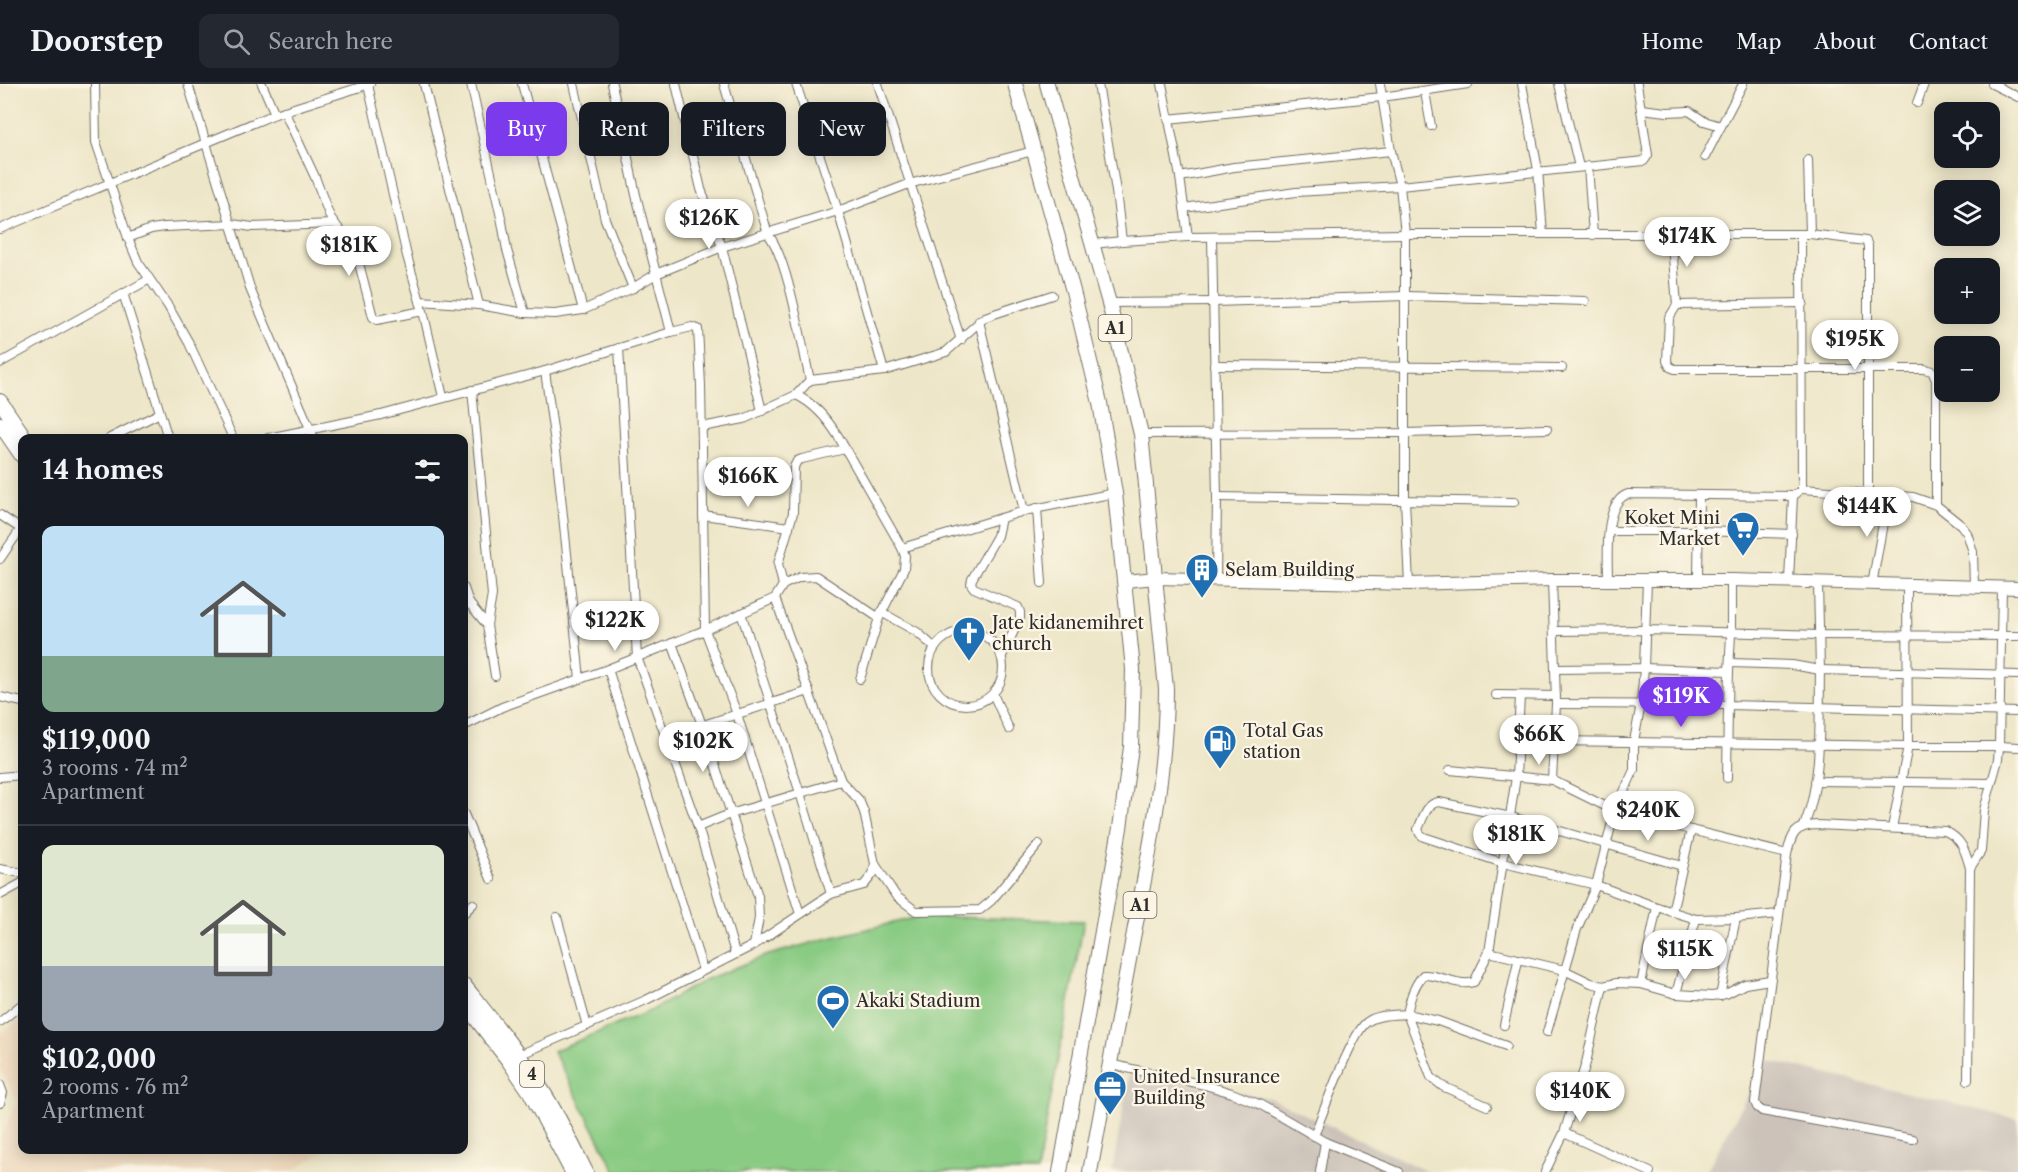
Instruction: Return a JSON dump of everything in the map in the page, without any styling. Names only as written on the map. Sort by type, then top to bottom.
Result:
[{"type":"main road","name":"A1","points":[[1015,84],[1073,291],[1100,403],[1115,493],[1133,669],[1131,747],[1120,828],[1060,1172]]},
{"type":"main road","name":"A1","points":[[1047,84],[1109,303],[1141,434],[1166,689],[1163,768],[1147,868],[1090,1172]]},
{"type":"main road","points":[[0,401],[22,434]]},
{"type":"main road","points":[[1,427],[18,450]]},
{"type":"main road","name":"4","points":[[468,990],[519,1055],[560,1119],[586,1172]]},
{"type":"main road","points":[[468,1009],[530,1092],[572,1172]]},
{"type":"street","points":[[95,84],[96,142],[128,238],[148,280],[168,306],[189,343],[231,434]]},
{"type":"street","points":[[188,84],[251,291],[312,434]]},
{"type":"street","points":[[262,84],[315,177],[330,217],[359,258],[373,317],[377,320],[423,311]]},
{"type":"street","points":[[0,229],[279,112],[369,84],[407,256],[443,396]]},
{"type":"street","points":[[424,84],[478,305]]},
{"type":"street","points":[[471,84],[507,250],[525,313]]},
{"type":"street","points":[[522,84],[583,310]]},
{"type":"street","points":[[574,84],[605,219],[633,288]]},
{"type":"street","points":[[612,84],[636,195],[671,332]]},
{"type":"street","points":[[676,84],[701,189],[722,247],[762,411]]},
{"type":"street","points":[[724,84],[768,234],[783,267],[810,380]]},
{"type":"street","points":[[796,84],[838,211],[884,371]]},
{"type":"street","points":[[878,84],[961,340]]},
{"type":"street","points":[[1098,84],[1122,241]]},
{"type":"street","points":[[1161,84],[1188,237]]},
{"type":"street","points":[[1380,84],[1391,151],[1400,186],[1405,234],[1405,500],[1409,584]]},
{"type":"street","points":[[1168,119],[1425,92],[1468,84]]},
{"type":"street","points":[[1522,84],[1538,170],[1543,234]]},
{"type":"street","points":[[1558,84],[1583,167],[1593,235]]},
{"type":"street","points":[[1184,208],[1296,192],[1400,186],[1538,170],[1644,161],[1648,158],[1637,84]]},
{"type":"street","points":[[1705,157],[1743,84]]},
{"type":"street","points":[[1917,103],[1924,84]]},
{"type":"street","points":[[1992,84],[2018,97]]},
{"type":"street","points":[[1425,92],[1431,126]]},
{"type":"street","points":[[1641,109],[1667,112],[1689,111],[1704,121],[1721,126]]},
{"type":"street","points":[[420,301],[478,305],[525,313],[555,314],[583,310],[633,288],[656,274],[722,247],[838,211],[909,184],[1033,151]]},
{"type":"street","points":[[1179,177],[1234,167],[1391,151]]},
{"type":"street","points":[[1802,489],[1803,303],[1808,160]]},
{"type":"street","points":[[128,238],[151,229],[232,224],[252,227],[335,224]]},
{"type":"street","points":[[1093,244],[1188,237],[1405,234],[1806,235],[1866,241],[1869,246],[1868,494]]},
{"type":"street","points":[[1671,234],[1677,305],[1669,318],[1667,361],[1670,367],[1675,369],[1924,369],[1935,374],[1936,505]]},
{"type":"street","points":[[1212,237],[1215,302],[1216,580]]},
{"type":"street","points":[[0,363],[148,280]]},
{"type":"street","points":[[123,293],[167,434]]},
{"type":"street","points":[[702,426],[744,419],[796,395],[810,380],[884,371],[946,352],[979,321],[993,313],[1052,295]]},
{"type":"street","points":[[1109,303],[1406,296],[1585,302]]},
{"type":"street","points":[[1677,305],[1803,303]]},
{"type":"street","points":[[979,321],[1024,511]]},
{"type":"street","points":[[287,434],[381,415],[443,396],[544,371],[671,332],[692,327],[698,329],[705,630],[767,803],[800,914]]},
{"type":"street","points":[[619,348],[637,657],[698,826],[735,953]]},
{"type":"street","points":[[1214,365],[1562,368]]},
{"type":"street","points":[[544,371],[556,458],[580,679]]},
{"type":"street","points":[[472,390],[492,595],[487,625],[495,676]]},
{"type":"street","points":[[796,395],[812,406],[831,425],[906,556],[904,569],[880,615],[860,679]]},
{"type":"street","points":[[118,434],[160,413]]},
{"type":"street","points":[[1141,434],[1547,429]]},
{"type":"street","points":[[783,585],[779,572],[779,556],[793,513],[794,467],[797,461],[844,449]]},
{"type":"street","points":[[1608,580],[1609,531],[1614,508],[1621,496],[1628,494],[1794,496],[1802,489],[1913,497],[1936,505],[1961,525],[1971,542],[1974,587]]},
{"type":"street","points":[[902,548],[1024,511],[1115,493]]},
{"type":"street","points":[[1698,579],[1699,495]]},
{"type":"street","points":[[1872,585],[1888,495]]},
{"type":"street","points":[[1789,581],[1794,496]]},
{"type":"street","points":[[1217,497],[1514,502]]},
{"type":"street","points":[[1037,508],[1042,583]]},
{"type":"street","points":[[0,515],[18,526]]},
{"type":"street","points":[[703,515],[789,527]]},
{"type":"street","points":[[1001,518],[997,536],[971,584],[974,588],[1018,607],[1020,618],[1002,656]]},
{"type":"street","points":[[1609,531],[1792,534]]},
{"type":"street","points":[[0,559],[18,534]]},
{"type":"street","points":[[468,724],[502,707],[608,669],[705,630],[775,598],[783,585],[800,577],[816,576],[880,615],[917,632],[935,648]]},
{"type":"street","points":[[1125,581],[1156,579],[1409,584],[1698,579],[2018,588]]},
{"type":"street","points":[[1552,580],[1556,700],[1552,780]]},
{"type":"street","points":[[1547,1032],[1576,929],[1596,885],[1615,811],[1634,770],[1634,741],[1641,704],[1644,668],[1647,580]]},
{"type":"street","points":[[1727,778],[1731,580]]},
{"type":"street","points":[[1804,826],[1811,808],[1818,746],[1820,635],[1818,583]]},
{"type":"street","points":[[1892,828],[1908,746],[1907,585]]},
{"type":"street","points":[[1970,868],[1981,851],[1984,810],[1998,760],[2002,588]]},
{"type":"street","points":[[775,598],[841,782],[859,800],[864,812],[875,864],[896,896],[916,911],[980,910],[991,901],[1039,844]]},
{"type":"street","points":[[468,607],[487,625]]},
{"type":"street","points":[[741,613],[801,793],[831,894]]},
{"type":"street","points":[[1554,631],[1645,630],[1731,634],[2018,636]]},
{"type":"street","points":[[971,631],[984,635],[995,644],[1002,656],[1004,669],[1001,683],[993,694],[982,702],[969,706],[955,704],[943,697],[934,687],[929,674],[929,660],[935,648],[944,638],[957,632],[971,631]]},
{"type":"street","points":[[672,642],[758,896],[759,918],[754,945]]},
{"type":"street","points":[[1555,669],[1792,665],[1820,670],[2018,675]]},
{"type":"street","points":[[608,669],[704,970]]},
{"type":"street","points":[[666,737],[809,691]]},
{"type":"street","points":[[993,694],[1009,729]]},
{"type":"street","points":[[1496,695],[1641,704],[2018,712]]},
{"type":"street","points":[[1487,1106],[1442,1086],[1431,1077],[1407,1014],[1412,992],[1423,975],[1432,975],[1467,984],[1474,982],[1490,952],[1516,777],[1520,696]]},
{"type":"street","points":[[0,697],[18,701]]},
{"type":"street","points":[[1555,741],[2018,747]]},
{"type":"street","points":[[1450,770],[1552,780],[1615,811],[1787,854]]},
{"type":"street","points":[[0,777],[18,775]]},
{"type":"street","points":[[1815,781],[1990,783]]},
{"type":"street","points":[[698,826],[730,814],[841,782]]},
{"type":"street","points":[[1682,866],[1511,817],[1433,803],[1428,806],[1418,829],[1424,837],[1503,863],[1596,885],[1696,919],[1779,914]]},
{"type":"street","points":[[468,824],[491,879]]},
{"type":"street","points":[[1913,1139],[1762,1111],[1755,1102],[1787,854],[1795,831],[1804,826],[1945,831],[1960,841],[1966,851],[1970,868],[1968,1080]]},
{"type":"street","points":[[1672,912],[1691,830]]},
{"type":"street","points":[[519,1055],[646,1000],[754,945],[831,894],[864,885],[873,874],[875,864]]},
{"type":"street","points":[[0,869],[18,872]]},
{"type":"street","points":[[0,895],[18,885]]},
{"type":"street","points":[[468,909],[473,904]]},
{"type":"street","points":[[1641,984],[1657,907]]},
{"type":"street","points":[[556,917],[587,1026]]},
{"type":"street","points":[[1720,996],[1736,918]]},
{"type":"street","points":[[1676,994],[1696,919]]},
{"type":"street","points":[[1490,952],[1518,961],[1564,970],[1603,986],[1617,982],[1641,984],[1676,994],[1720,996],[1745,984],[1770,981]]},
{"type":"street","points":[[1504,1025],[1518,961]]},
{"type":"street","points":[[1545,1172],[1564,1133],[1586,1063],[1603,986]]},
{"type":"street","points":[[0,1022],[18,1007]]},
{"type":"street","points":[[1314,1136],[1356,1034],[1369,1020],[1382,1016],[1407,1014],[1438,1022],[1506,1046]]},
{"type":"street","points":[[1109,1064],[1232,1093],[1261,1105],[1325,1142],[1399,1172]]},
{"type":"street","points":[[0,1085],[3,1093],[0,1103]]},
{"type":"street","points":[[1564,1133],[1650,1172]]},
{"type":"street","points":[[1320,1172],[1325,1142]]},
{"type":"shaded area","points":[[18,1021],[18,1154],[320,1154],[291,1172],[0,1172],[0,1138],[17,1102],[0,1068],[0,1034]]},
{"type":"shaded area","points":[[1767,1060],[2018,1119],[2018,1172],[1706,1172]]},
{"type":"shaded area","points":[[1129,1074],[1270,1098],[1428,1172],[1112,1172]]},
{"type":"green space","name":"Akaki Stadium","points":[[922,916],[1084,921],[1037,1172],[616,1172],[553,1051],[652,1010],[707,979],[765,956]]},
{"type":"place","name":"Koket Mini Market","points":[[1743,557]]},
{"type":"place","name":"Selam Building","points":[[1202,599]]},
{"type":"place","name":"Jate kidanemihret church","points":[[969,662]]},
{"type":"place","name":"Total Gas station","points":[[1220,770]]},
{"type":"place","name":"Akaki Stadium","points":[[833,1030]]},
{"type":"place","name":"United Insurance Building","points":[[1110,1116]]}]
